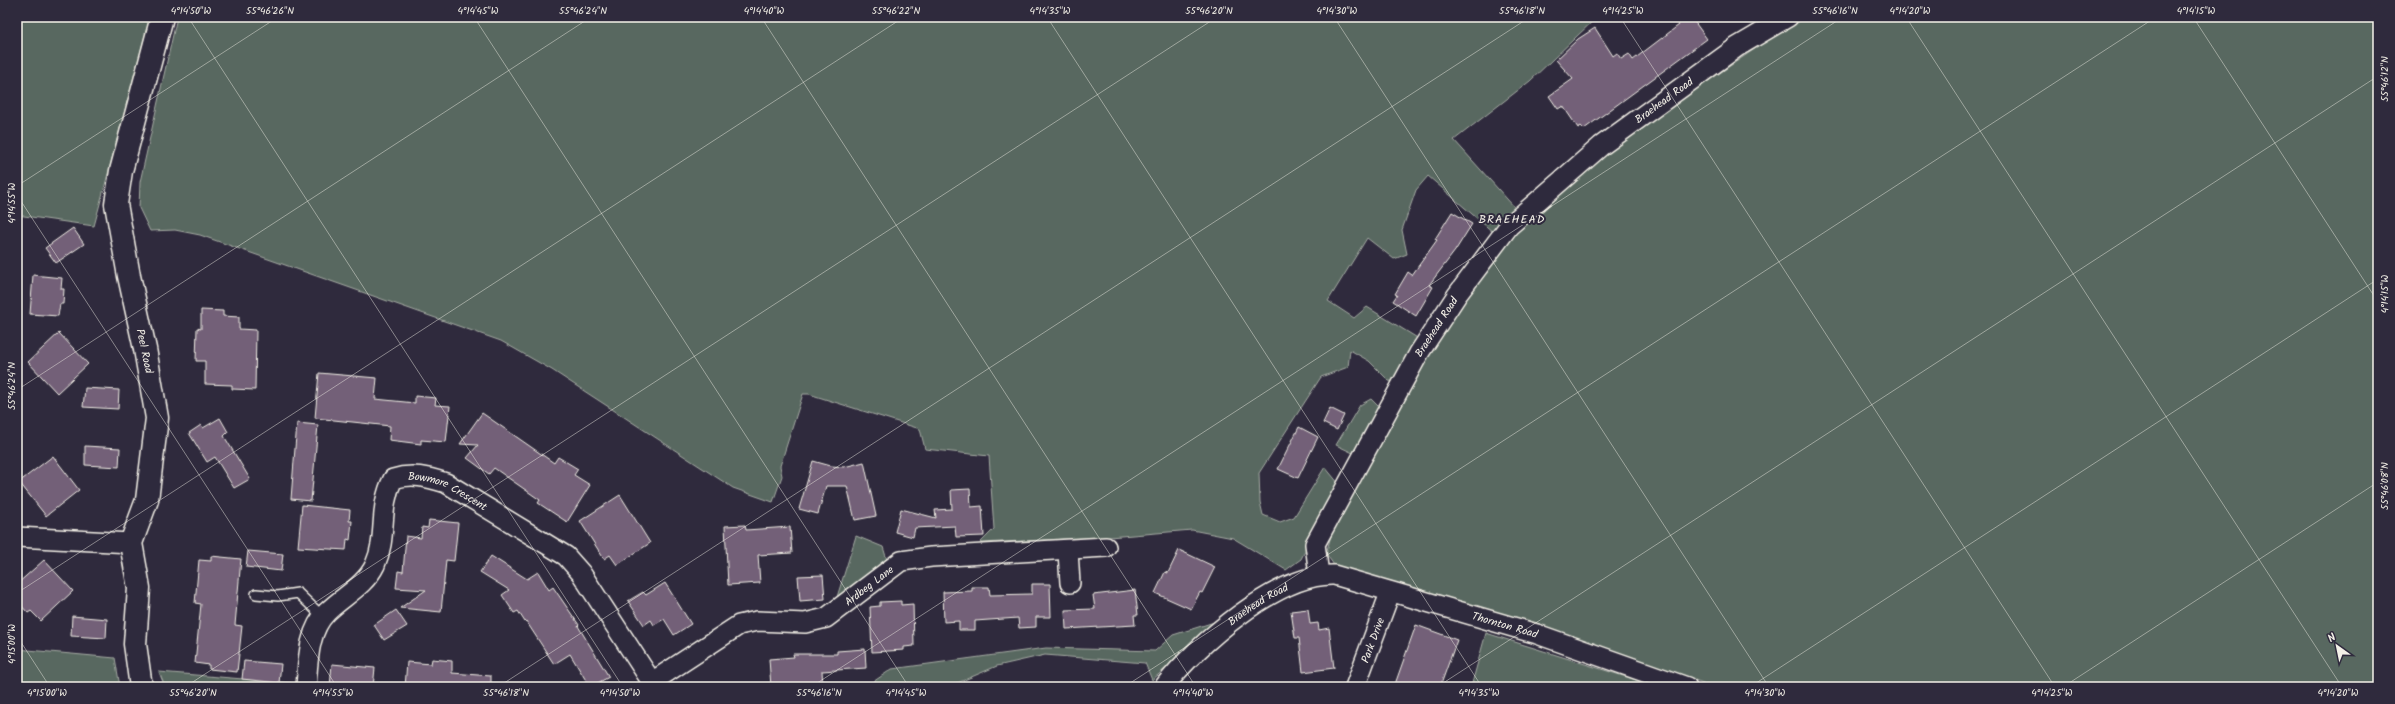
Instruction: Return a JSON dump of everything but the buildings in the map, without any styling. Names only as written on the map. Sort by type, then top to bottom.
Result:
[{"type":"street","name":"Peel Road","points":[[131,543],[147,500],[157,418],[148,363],[129,276],[116,204],[121,171],[162,17]]},
{"type":"street","name":"Braehead Road","points":[[1164,687],[1178,669],[1252,605],[1291,585],[1319,575],[1315,544],[1415,360],[1457,295],[1509,226],[1607,142],[1737,48],[1788,17]]},
{"type":"street","name":"Bowmore Crescent","points":[[306,687],[314,632],[326,613],[358,588],[374,567],[382,548],[385,494],[393,479],[406,475],[427,477],[446,483],[566,556],[582,573],[654,684]]},
{"type":"street","points":[[17,537],[131,543],[139,588],[135,644],[141,687]]},
{"type":"street","name":"Ardbeg Lane","points":[[654,684],[739,625],[757,621],[805,623],[826,618],[901,561],[931,557],[1068,551],[1106,547]]},
{"type":"street","points":[[1068,551],[1070,583]]},
{"type":"street","name":"Thornton Road","points":[[1319,575],[1334,575],[1390,593],[1537,634],[1687,687]]},
{"type":"street","name":"Park Drive","points":[[1355,687],[1390,593]]},
{"type":"lane","points":[[256,594],[278,596],[298,593],[323,618]]},
{"type":"green space","points":[[17,17],[150,17],[94,226],[17,215]]},
{"type":"green space","points":[[177,17],[1597,17],[1530,81],[1454,140],[1516,209],[1494,233],[1428,176],[1416,190],[1402,230],[1407,254],[1394,259],[1367,238],[1328,301],[1354,318],[1367,307],[1419,339],[1396,382],[1389,381],[1369,361],[1350,350],[1348,367],[1321,377],[1259,473],[1260,502],[1263,515],[1280,522],[1294,517],[1325,467],[1339,484],[1301,559],[1286,570],[1233,538],[1192,530],[1109,537],[980,543],[994,529],[989,456],[925,449],[920,429],[809,394],[803,394],[780,466],[782,476],[773,502],[733,488],[552,370],[501,341],[200,235],[175,230],[150,231],[139,208],[140,182]]},
{"type":"green space","points":[[1807,17],[2378,17],[2378,687],[1714,687],[1612,650],[1334,565],[1326,554],[1333,528],[1405,387],[1514,229],[1616,144],[1762,44]]},
{"type":"green space","points":[[1371,399],[1381,409],[1353,453],[1336,445],[1360,405]]},
{"type":"green space","points":[[856,536],[883,547],[887,560],[826,609],[837,597]]},
{"type":"green space","points":[[1224,619],[1152,680],[1145,663],[1045,655],[997,666],[948,687],[867,686],[892,669],[1046,648],[1155,651],[1173,635]]},
{"type":"green space","points":[[1486,633],[1636,680],[1652,687],[1471,687]]},
{"type":"green space","points":[[17,649],[115,658],[120,687],[17,687]]},
{"type":"green space","points":[[159,672],[291,683],[291,687],[165,687]]},
{"type":"district","name":"BRAEHEAD","points":[[1512,219]]}]
